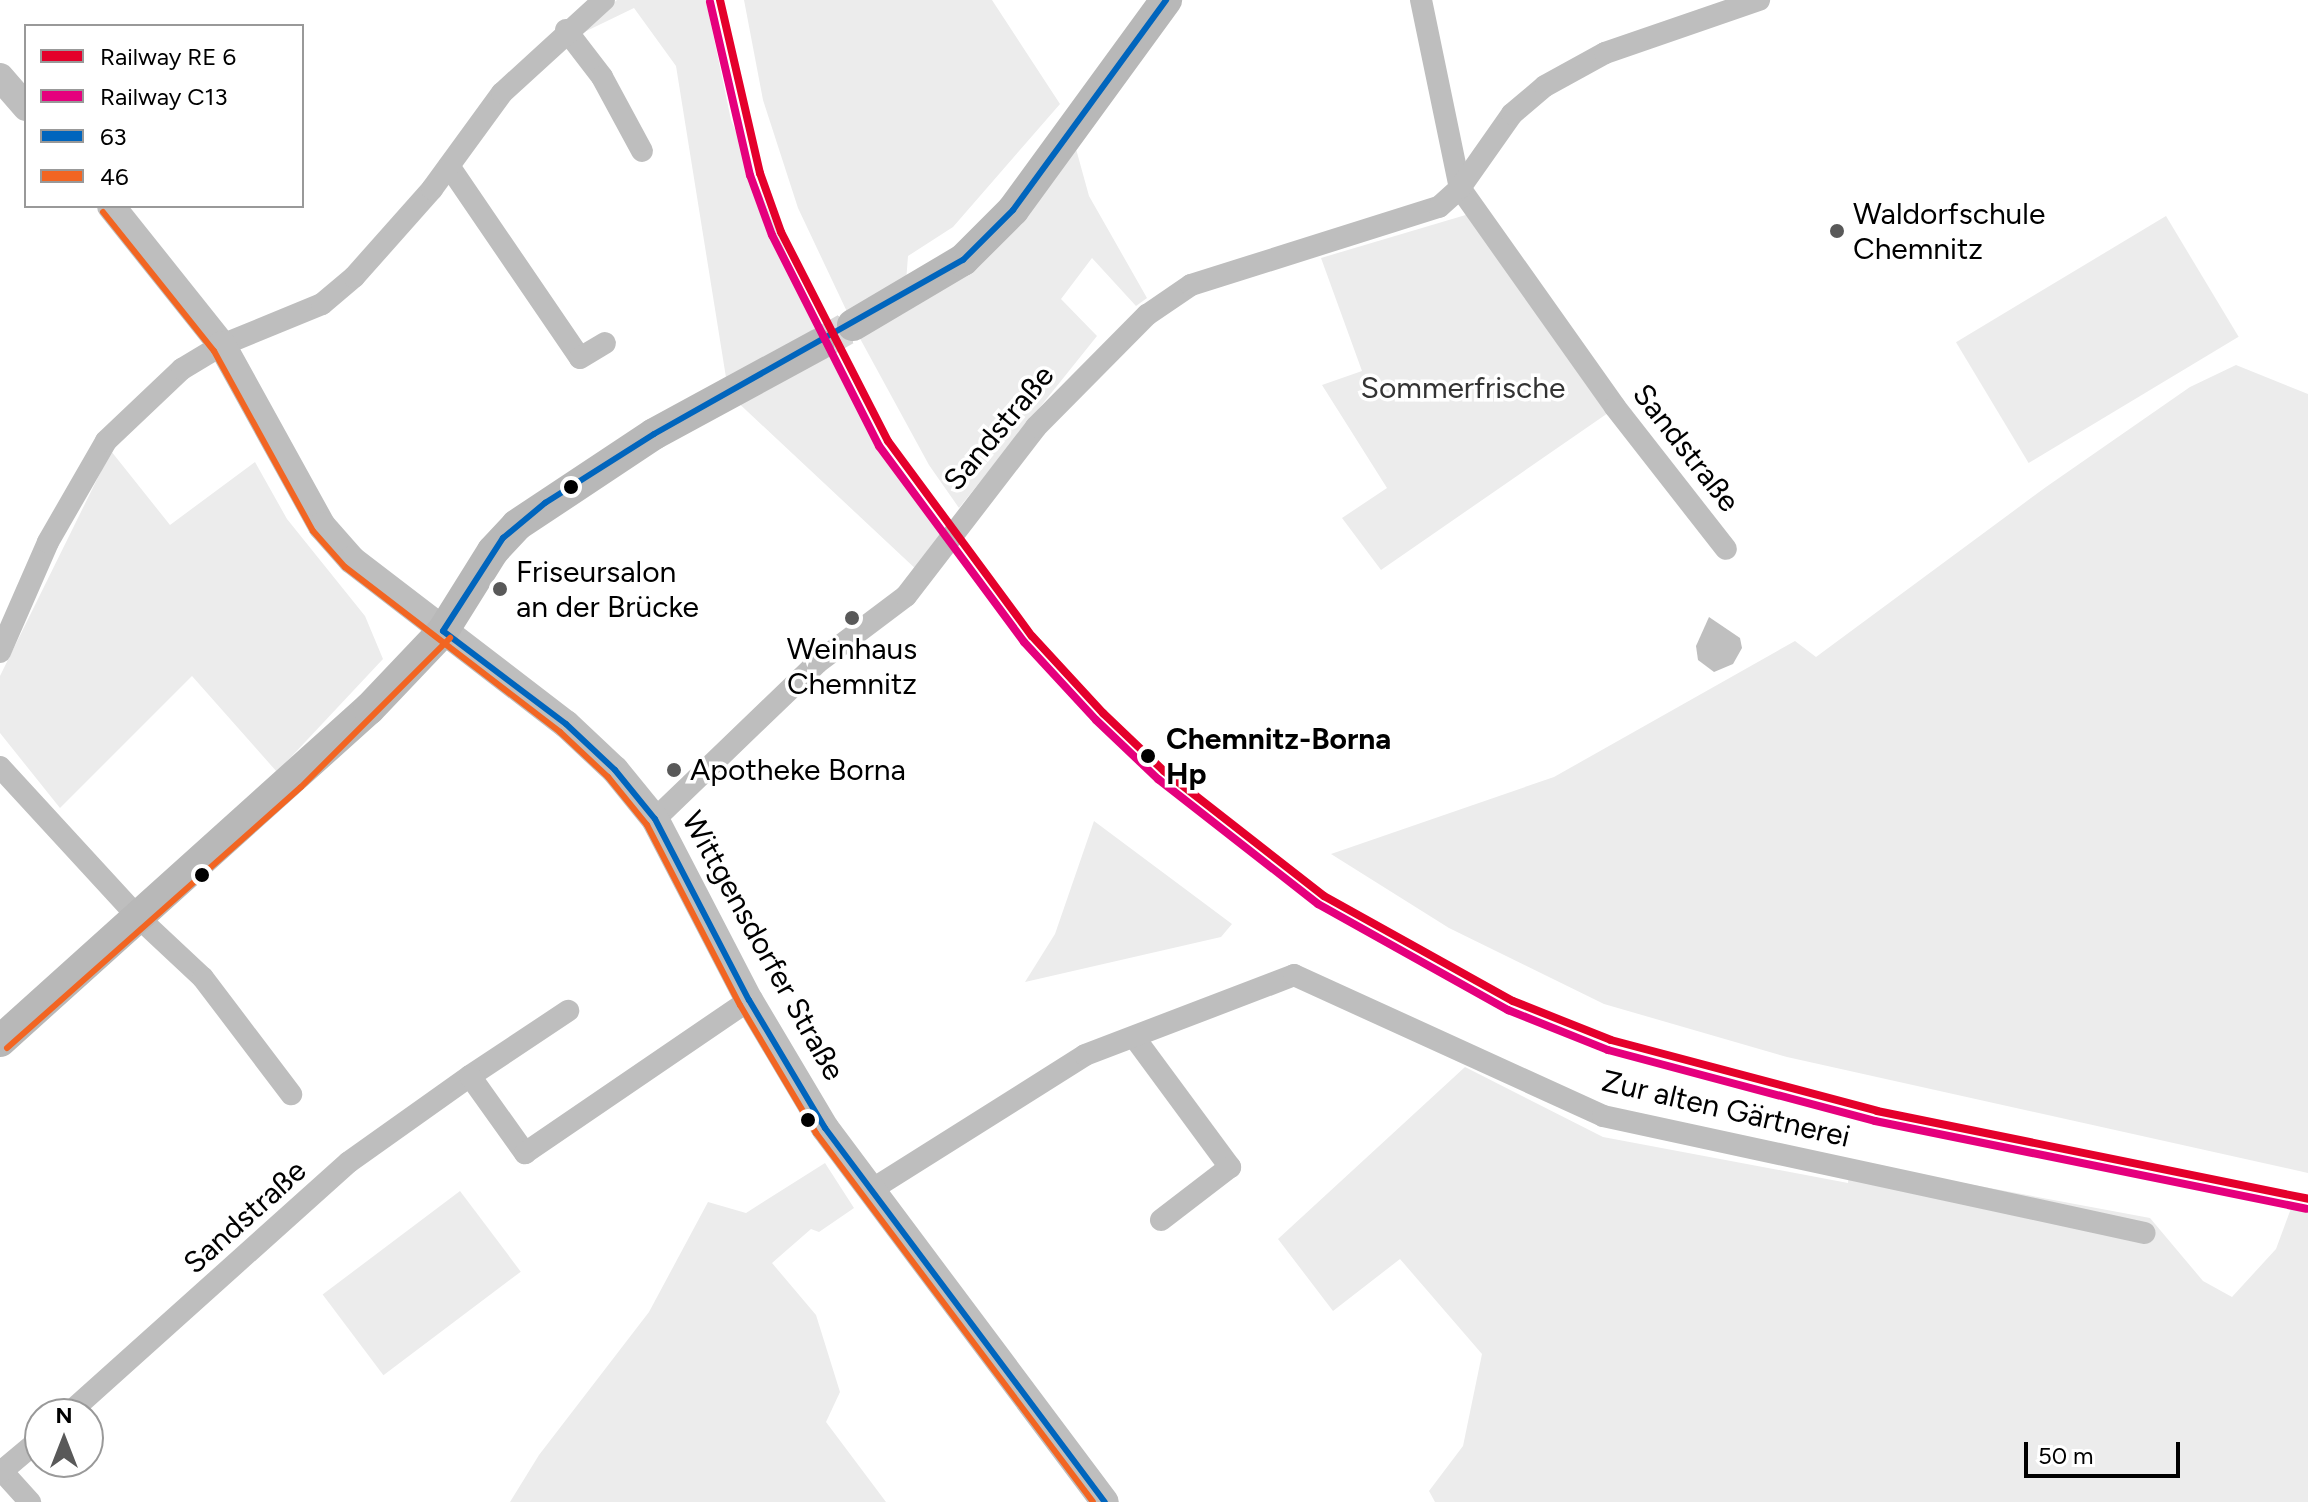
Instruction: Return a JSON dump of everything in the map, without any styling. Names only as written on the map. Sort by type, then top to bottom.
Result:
[{"type":"main road","points":[[853,325],[963,260],[1013,210],[1166,0]]},
{"type":"main road","points":[[0,1041],[140,919],[369,709],[443,631],[503,538],[545,503],[654,434],[818,345]]},
{"type":"street","points":[[0,652],[75,489],[106,441],[182,369],[222,345],[322,304],[354,277],[449,166],[502,93],[566,30],[604,0]]},
{"type":"street","name":"Sandstraße","points":[[1421,0],[1460,188],[1615,407],[1726,549]]},
{"type":"street","name":"Sandstraße","points":[[655,819],[817,663],[906,596],[1036,427],[1099,357],[1147,315],[1191,285],[1402,222],[1439,207],[1460,188],[1512,114],[1545,86],[1605,53],[1759,0]]},
{"type":"street","points":[[566,30],[602,77],[642,151]]},
{"type":"street","points":[[0,77],[24,105]]},
{"type":"street","points":[[449,166],[580,358],[605,343]]},
{"type":"street","name":"Wittgensdorfer Straße","points":[[113,208],[222,345],[322,526],[386,590],[566,724],[615,770],[655,819],[749,1000],[823,1125],[1105,1502]]},
{"type":"street","points":[[0,767],[140,919],[203,978],[291,1094]]},
{"type":"street","name":"Zur alten Gärtnerei","points":[[871,1190],[1085,1055],[1294,975],[1603,1116],[2145,1233]]},
{"type":"street","points":[[470,1076],[525,1153],[749,1000]]},
{"type":"street","name":"Sandstraße","points":[[86,1398],[349,1162],[568,1011]]},
{"type":"street","points":[[1134,1037],[1230,1167],[1161,1220]]},
{"type":"street","points":[[24,1452],[1,1470],[30,1502]]},
{"type":"green space","points":[[617,0],[706,0],[731,120],[820,335],[728,390],[676,66],[634,8],[572,38]]},
{"type":"green space","points":[[744,0],[992,0],[1060,104],[953,227],[908,256],[906,282],[849,316],[798,208],[763,100]]},
{"type":"green space","points":[[1073,138],[1089,196],[1147,298],[1136,306],[1092,258],[1061,299],[1097,336],[959,508],[929,465],[857,333],[968,265]]},
{"type":"green space","name":"Sommerfrische","points":[[1469,214],[1608,413],[1381,570],[1342,518],[1387,488],[1322,385],[1362,371],[1321,258]]},
{"type":"green space","points":[[2166,216],[2239,337],[2029,463],[1956,342]]},
{"type":"green space","points":[[828,352],[863,419],[947,533],[919,572],[731,396]]},
{"type":"green space","points":[[2236,365],[2308,394],[2308,1173],[1787,1057],[1604,1004],[1449,928],[1331,854],[1554,777],[1795,641],[1816,657],[2046,487],[2190,387]]},
{"type":"green space","points":[[111,451],[170,525],[255,462],[287,519],[365,616],[383,659],[277,772],[192,676],[60,808],[0,733],[0,676]]},
{"type":"green space","points":[[1094,821],[1232,924],[1221,937],[1025,982],[1055,934]]},
{"type":"green space","points":[[1465,1067],[1603,1137],[1848,1183],[1850,1162],[2150,1218],[2203,1281],[2232,1297],[2276,1249],[2293,1203],[2308,1207],[2308,1502],[1435,1502],[1429,1491],[1463,1446],[1482,1354],[1400,1259],[1333,1311],[1278,1239]]},
{"type":"green space","points":[[825,1163],[854,1208],[819,1232],[811,1229],[772,1263],[816,1315],[840,1392],[826,1422],[886,1502],[510,1502],[539,1455],[649,1312],[708,1202],[746,1213]]},
{"type":"green space","points":[[460,1191],[521,1272],[383,1375],[323,1295]]},
{"type":"shaded area","points":[[1709,617],[1740,638],[1742,648],[1733,664],[1714,672],[1698,660],[1696,646]]},
{"type":"tunnel","points":[[818,345],[853,325]]},
{"type":"transit line","points":[[720,0],[760,173],[781,232],[888,441],[1032,636],[1103,713],[1164,771],[1324,896],[1513,1001],[1611,1040],[1877,1111],[2308,1199]]},
{"type":"transit line","name":"63","points":[[443,631],[503,538],[545,503],[654,434],[963,260],[1013,210],[1166,0]]},
{"type":"transit line","name":"46","points":[[103,212],[214,351],[313,531],[345,567],[560,732],[608,777],[647,825],[740,1005],[816,1133],[1093,1502]]},
{"type":"transit line","name":"63","points":[[443,631],[566,724],[615,770],[655,819],[749,1000],[825,1128],[1105,1502]]},
{"type":"transit line","name":"46","points":[[7,1048],[301,787],[450,638]]},
{"type":"rail line","name":"C13","points":[[710,2],[750,175],[772,235],[879,446],[1024,642],[1096,720],[1158,779],[1318,904],[1508,1010],[1608,1050],[1875,1121],[2306,1209]]},
{"type":"place","name":"Waldorfschule Chemnitz","points":[[1837,231]]},
{"type":"place","name":"Friseursalon an der Brücke","points":[[500,589]]},
{"type":"place","name":"Weinhaus Chemnitz","points":[[852,618]]},
{"type":"place","name":"Chemnitz-Borna Hp","points":[[1148,756]]},
{"type":"place","name":"Apotheke Borna","points":[[674,770]]}]
